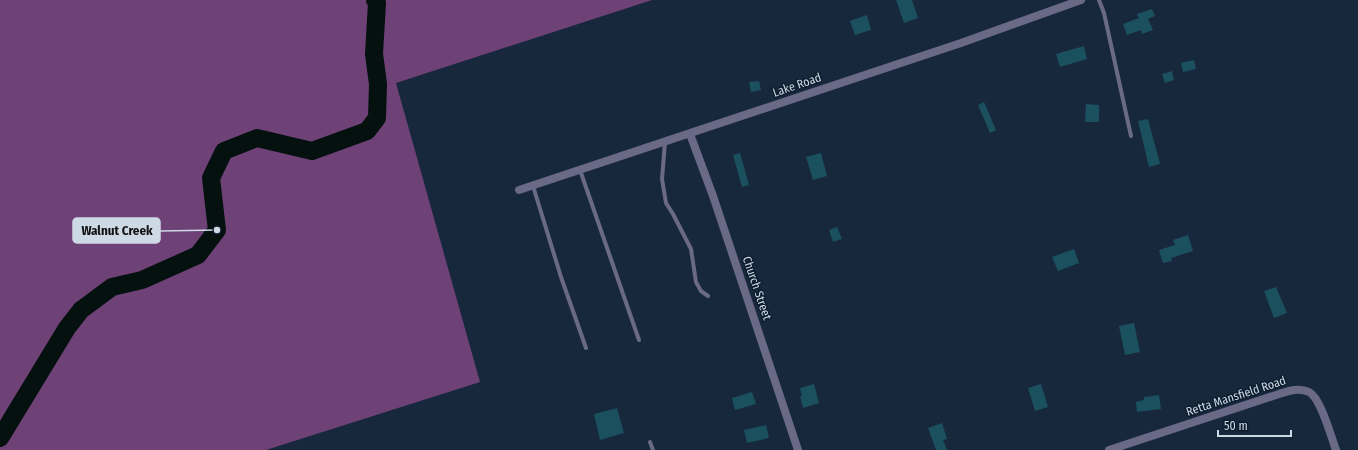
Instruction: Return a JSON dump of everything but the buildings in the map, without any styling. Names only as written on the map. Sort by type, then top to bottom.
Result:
[{"type":"street","name":"Lake Road","points":[[519,190],[961,43],[1082,0]]},
{"type":"street","name":"Church Street","points":[[690,134],[713,196],[798,450]]},
{"type":"street","name":"Retta Mansfield Road","points":[[1109,450],[1295,389],[1309,392],[1315,398],[1324,414],[1336,450]]},
{"type":"lane","points":[[1099,0],[1104,13],[1131,136]]},
{"type":"lane","points":[[665,142],[662,168],[663,192],[666,203],[691,249],[696,282],[701,291],[708,296]]},
{"type":"lane","points":[[580,170],[640,340]]},
{"type":"lane","points":[[533,186],[561,277],[586,348]]},
{"type":"lane","points":[[650,442],[653,450]]},
{"type":"shaded area","points":[[0,0],[652,0],[396,83],[480,382],[266,450],[0,450]]},
{"type":"waterway","points":[[0,438],[67,328],[81,310],[112,287],[142,280],[198,255],[217,230],[211,178],[224,151],[257,138],[312,151],[367,131],[377,118],[378,84],[374,54],[377,3],[375,0]]},
{"type":"place","name":"Walnut Creek","points":[[217,230]]}]
